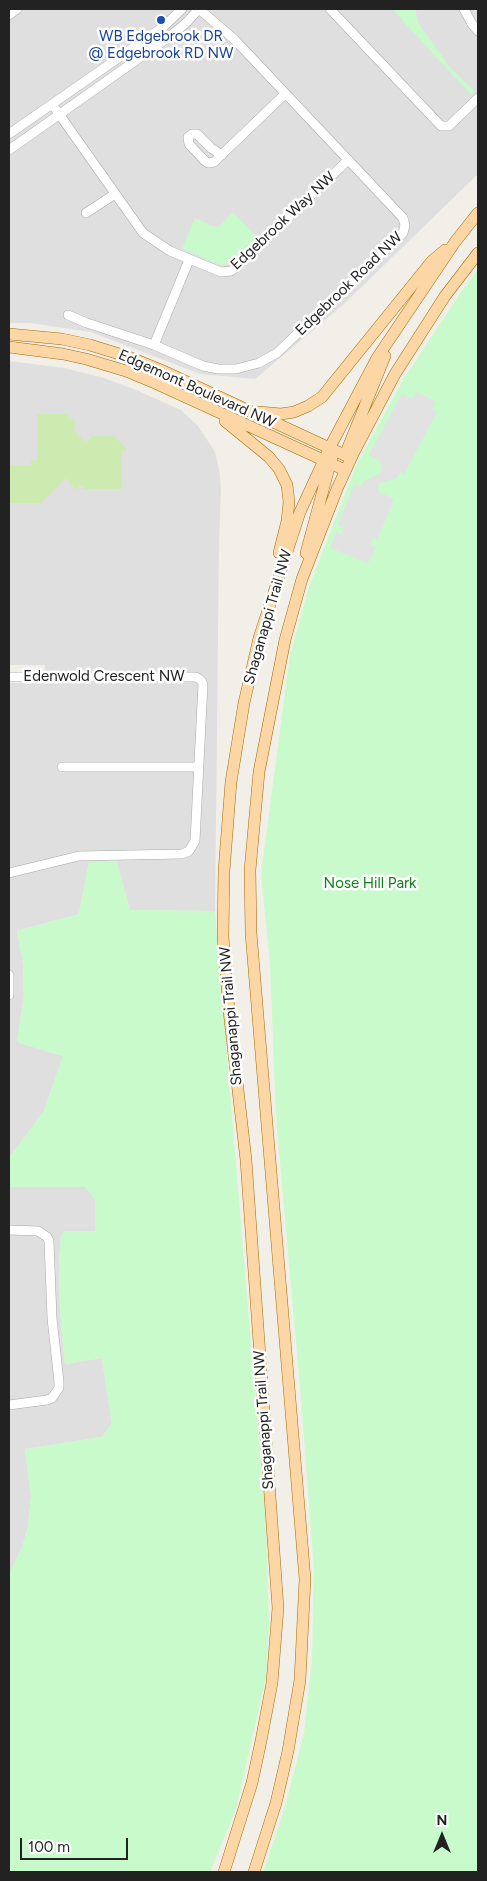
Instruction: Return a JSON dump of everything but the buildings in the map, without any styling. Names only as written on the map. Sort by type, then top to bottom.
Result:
[{"type":"main road","name":"Shaganappi Trail NW","points":[[224,1872],[252,1784],[261,1741],[272,1683],[278,1608],[246,1160],[229,1011],[224,937],[224,870],[231,782],[244,702],[268,606],[300,512],[327,462],[330,447],[377,358],[455,242],[478,213]]},
{"type":"main road","points":[[233,404],[262,412],[281,414],[301,409],[322,397],[432,261],[455,242]]},
{"type":"main road","name":"Shaganappi Trail NW","points":[[254,1872],[276,1803],[288,1751],[300,1680],[305,1579],[251,933],[250,879],[259,772],[285,640],[302,579],[345,470],[348,456],[395,374],[444,296],[478,253]]},
{"type":"main road","points":[[348,456],[395,330]]},
{"type":"main road","name":"Edgemont Boulevard NW","points":[[9,334],[62,339],[121,355],[161,370],[348,456]]},
{"type":"main road","name":"Edgemont Boulevard NW","points":[[9,347],[70,356],[118,368],[155,382],[345,470]]},
{"type":"main road","points":[[210,409],[269,457],[279,469],[287,485],[289,502],[287,520],[266,598],[268,606]]},
{"type":"main road","points":[[302,579],[302,563],[327,462]]},
{"type":"street","points":[[9,15],[17,9]]},
{"type":"street","points":[[9,134],[163,27],[182,9]]},
{"type":"street","points":[[9,150],[169,37],[199,9]]},
{"type":"street","name":"Edgebrook Road NW","points":[[154,345],[191,362],[218,369],[236,369],[259,363],[277,352],[404,233],[405,225],[403,218],[235,40],[199,9]]},
{"type":"street","points":[[330,9],[441,126],[449,126],[478,98]]},
{"type":"street","points":[[464,9],[472,24],[478,30]]},
{"type":"street","points":[[222,155],[285,94]]},
{"type":"street","name":"Edgebrook Way NW","points":[[52,104],[143,233],[170,251],[221,272],[231,271],[348,160]]},
{"type":"street","points":[[86,214],[115,194]]},
{"type":"street","points":[[68,314],[87,323],[154,345],[189,260]]},
{"type":"street","name":"Edenwold Crescent NW","points":[[9,677],[199,678],[203,684],[195,841],[192,848],[186,853],[79,856],[9,873]]},
{"type":"street","points":[[62,767],[198,767]]},
{"type":"street","points":[[9,975],[9,995]]},
{"type":"street","points":[[9,1230],[38,1231],[47,1237],[49,1241],[52,1318],[59,1382],[59,1388],[52,1398],[9,1405]]},
{"type":"shaded area","points":[[9,9],[478,9],[478,174],[343,305],[255,379],[200,374],[91,332],[30,323],[9,323]]},
{"type":"shaded area","points":[[9,361],[64,368],[104,378],[181,410],[198,426],[215,452],[221,488],[215,911],[130,910],[116,860],[89,863],[79,914],[17,931],[23,963],[24,996],[17,1042],[63,1056],[44,1111],[9,1158],[9,683],[44,683],[45,665],[9,665]]},
{"type":"shaded area","points":[[417,392],[436,402],[432,409],[437,412],[404,474],[400,472],[397,478],[378,484],[377,491],[394,499],[377,540],[373,538],[370,545],[376,547],[368,563],[330,548],[336,532],[342,534],[344,528],[338,525],[354,484],[361,486],[364,481],[377,475],[382,470],[381,462],[369,455],[402,393],[412,399]]},
{"type":"shaded area","points":[[9,1187],[85,1187],[95,1199],[95,1231],[65,1231],[61,1236],[59,1264],[60,1311],[65,1364],[102,1358],[112,1424],[102,1437],[25,1449],[31,1496],[28,1526],[23,1545],[9,1575]]},
{"type":"green space","points":[[392,9],[415,9],[419,24],[449,66],[475,91],[471,95]]},
{"type":"green space","points":[[233,212],[257,237],[229,264],[221,265],[182,249],[195,218],[218,227]]},
{"type":"green space","name":"Nose Hill Park","points":[[478,270],[478,1872],[263,1872],[285,1807],[304,1733],[312,1660],[314,1569],[276,1116],[270,963],[261,875],[284,700],[290,656],[309,587],[356,466],[403,380],[463,289]]},
{"type":"green space","points":[[37,414],[67,414],[76,423],[74,430],[86,442],[92,436],[114,436],[126,448],[126,451],[121,451],[122,489],[83,489],[83,486],[80,486],[75,490],[66,478],[41,503],[9,503],[9,466],[31,466],[31,460],[37,460]]},
{"type":"green space","points":[[116,860],[130,910],[215,911],[266,1525],[269,1625],[266,1677],[236,1809],[210,1872],[9,1872],[9,1575],[23,1545],[28,1526],[31,1496],[25,1449],[102,1437],[112,1424],[102,1358],[65,1364],[60,1311],[59,1264],[61,1235],[65,1231],[95,1231],[95,1199],[85,1187],[9,1187],[9,1158],[44,1111],[63,1056],[17,1042],[24,996],[23,963],[17,931],[79,914],[89,862]]},
{"type":"place","name":"WB Edgebrook DR @ Edgebrook RD NW","points":[[161,20]]}]
